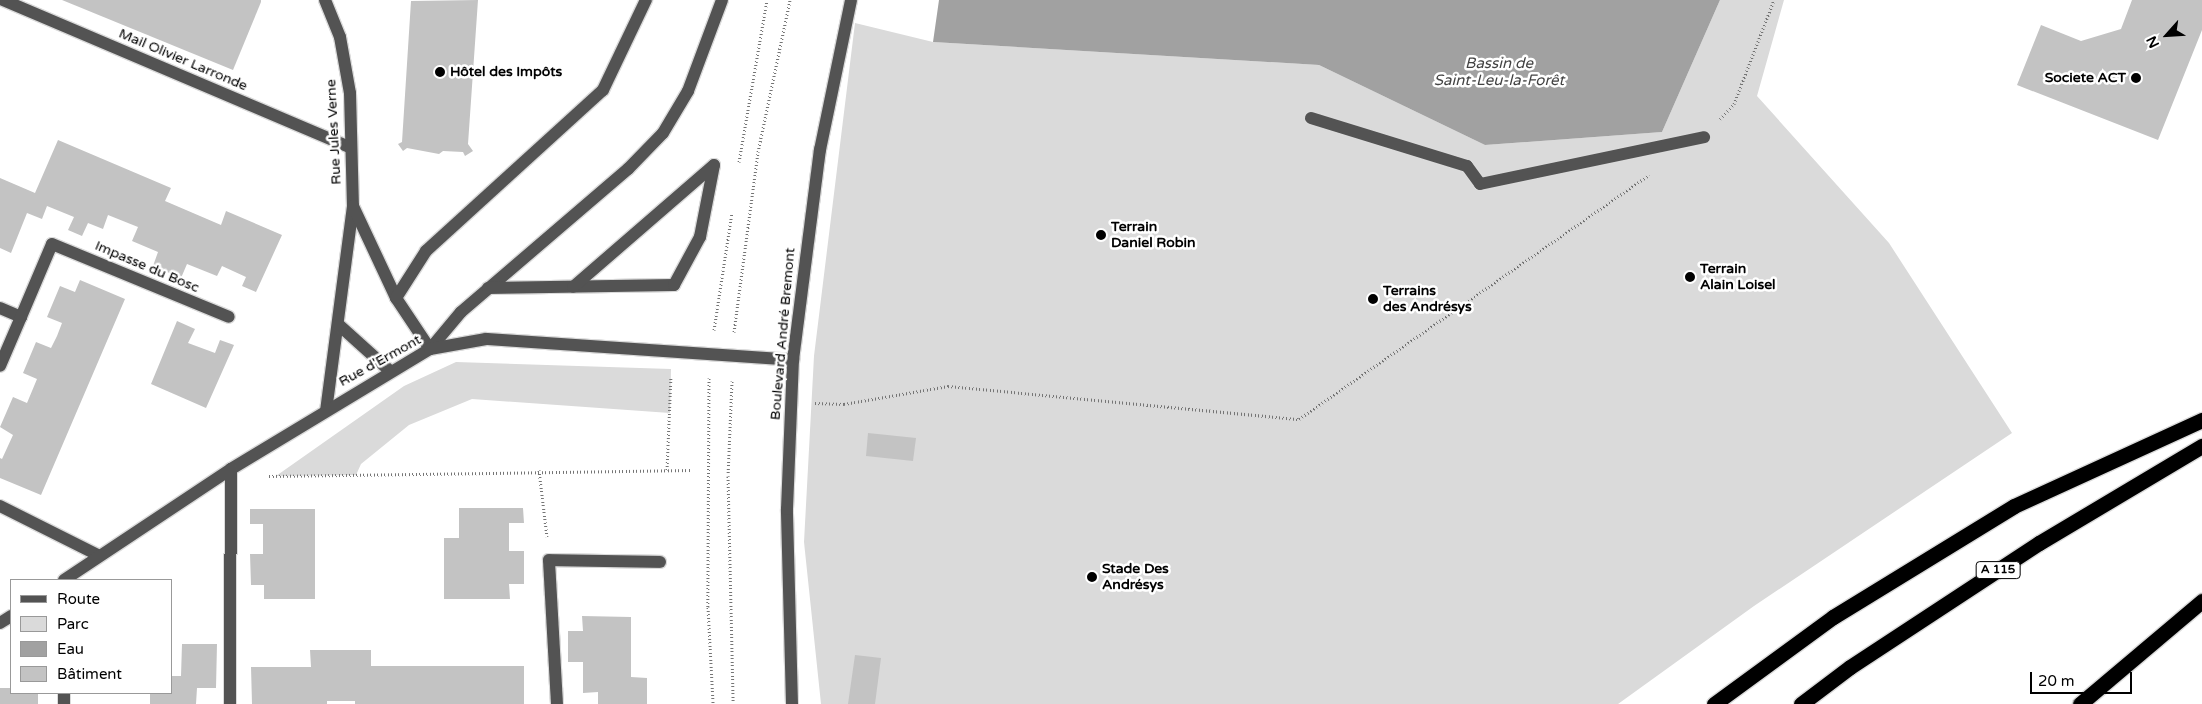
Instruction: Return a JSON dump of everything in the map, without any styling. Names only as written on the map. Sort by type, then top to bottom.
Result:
[{"type":"highway","points":[[1714,704],[1833,617],[2014,506],[2202,420]]},
{"type":"highway","name":"A 115","points":[[1800,704],[1850,667],[2039,543],[2202,446]]},
{"type":"highway","points":[[2080,704],[2202,601]]},
{"type":"street","name":"Mail Olivier Larronde","points":[[3,0],[351,148]]},
{"type":"street","name":"Rue Jules Verne","points":[[325,0],[340,37],[350,93],[353,206],[339,324],[326,410]]},
{"type":"street","points":[[396,298],[426,251],[604,90],[646,0]]},
{"type":"street","points":[[430,349],[461,312],[628,169],[663,133],[688,91],[722,0]]},
{"type":"street","name":"Boulevard André Bremont","points":[[792,704],[787,584],[793,360],[820,150],[851,0]]},
{"type":"street","points":[[1310,118],[1467,166],[1480,184],[1704,137]]},
{"type":"street","points":[[488,288],[573,287],[674,285],[700,236],[714,165],[573,287]]},
{"type":"street","name":"Rue Jules Verne","points":[[353,206],[396,298],[430,349]]},
{"type":"street","name":"Impasse du Bosc","points":[[21,316],[52,244],[229,317]]},
{"type":"street","points":[[0,308],[21,316],[0,366]]},
{"type":"street","points":[[339,324],[390,371]]},
{"type":"street","name":"Rue d'Ermont","points":[[65,579],[98,555],[231,473],[326,410],[430,349],[486,339],[793,360]]},
{"type":"street","points":[[230,704],[231,473]]},
{"type":"street","points":[[0,506],[98,555]]},
{"type":"street","points":[[557,704],[549,560],[660,562]]},
{"type":"path","points":[[733,704],[728,476],[732,356],[758,152],[790,0]]},
{"type":"path","points":[[1704,137],[1734,104],[1774,0]]},
{"type":"path","points":[[791,402],[844,404],[948,386],[1299,419],[1655,171]]},
{"type":"path","points":[[667,470],[672,352]]},
{"type":"path","points":[[710,355],[708,607],[713,704]]},
{"type":"path","points":[[539,470],[549,560]]},
{"type":"path","points":[[231,473],[692,470]]},
{"type":"green space","name":"Terrains des Andrésys","points":[[1720,0],[1784,0],[1757,96],[1889,243],[2012,433],[1754,606],[1618,704],[821,704],[804,542],[814,356],[855,23],[933,42],[1319,65],[1485,145],[1662,132]]},
{"type":"green space","points":[[456,362],[671,369],[670,413],[472,399],[409,425],[361,464],[356,475],[276,476],[404,386]]},
{"type":"water","name":"Bassin de Saint-Leu-la-Forêt","points":[[939,0],[1720,0],[1662,132],[1485,145],[1319,65],[933,42]]},
{"type":"building","points":[[62,0],[261,0],[261,2],[233,70]]},
{"type":"building","name":"Hôtel des Impôts","points":[[478,0],[468,144],[473,151],[465,156],[463,152],[443,151],[439,154],[407,148],[403,151],[398,144],[402,142],[411,1]]},
{"type":"building","points":[[2132,0],[2202,0],[2202,30],[2158,140],[2017,85],[2041,25],[2081,41],[2121,29]]},
{"type":"building","points":[[58,140],[171,188],[165,201],[221,225],[226,211],[282,235],[256,292],[242,286],[246,277],[222,266],[217,276],[187,264],[181,278],[153,266],[158,252],[132,241],[138,227],[108,215],[103,229],[88,223],[82,236],[68,230],[74,217],[47,206],[42,219],[27,213],[11,253],[0,248],[0,178],[35,193]]},
{"type":"building","points":[[80,280],[125,299],[41,495],[0,478],[0,458],[2,459],[13,435],[0,427],[13,397],[27,403],[37,379],[23,373],[36,342],[51,348],[57,336],[62,323],[47,317],[60,286],[75,292]]},
{"type":"building","points":[[177,321],[195,329],[188,343],[215,353],[220,340],[234,345],[206,408],[151,384]]},
{"type":"building","points":[[868,433],[916,438],[913,461],[866,456]]},
{"type":"building","points":[[459,508],[523,508],[524,523],[509,523],[509,551],[524,551],[524,584],[509,584],[510,599],[444,599],[444,538],[459,538]]},
{"type":"building","points":[[250,509],[315,509],[315,599],[264,599],[264,585],[251,585],[250,554],[263,554],[263,524],[250,524]]},
{"type":"building","points":[[582,616],[631,617],[631,677],[647,678],[647,704],[598,704],[598,692],[583,693],[583,662],[568,662],[568,631],[583,631]]},
{"type":"building","points":[[182,644],[217,644],[216,688],[197,688],[196,704],[150,704],[150,694],[172,694],[172,676],[181,676]]},
{"type":"building","points":[[310,650],[371,650],[371,666],[524,666],[524,704],[355,704],[355,701],[327,701],[327,704],[252,704],[251,667],[311,667]]},
{"type":"building","points":[[855,655],[881,658],[875,704],[848,704]]},
{"type":"building","points":[[0,688],[10,688],[10,694],[38,694],[38,704],[0,704]]},
{"type":"place","name":"Hôtel des Impôts","points":[[440,72]]},
{"type":"place","name":"Societe ACT","points":[[2136,78]]},
{"type":"place","name":"Terrain Daniel Robin","points":[[1101,235]]},
{"type":"place","name":"Terrain Alain Loisel","points":[[1690,277]]},
{"type":"place","name":"Terrains des Andrésys","points":[[1373,299]]},
{"type":"place","name":"Stade Des Andrésys","points":[[1092,577]]}]
